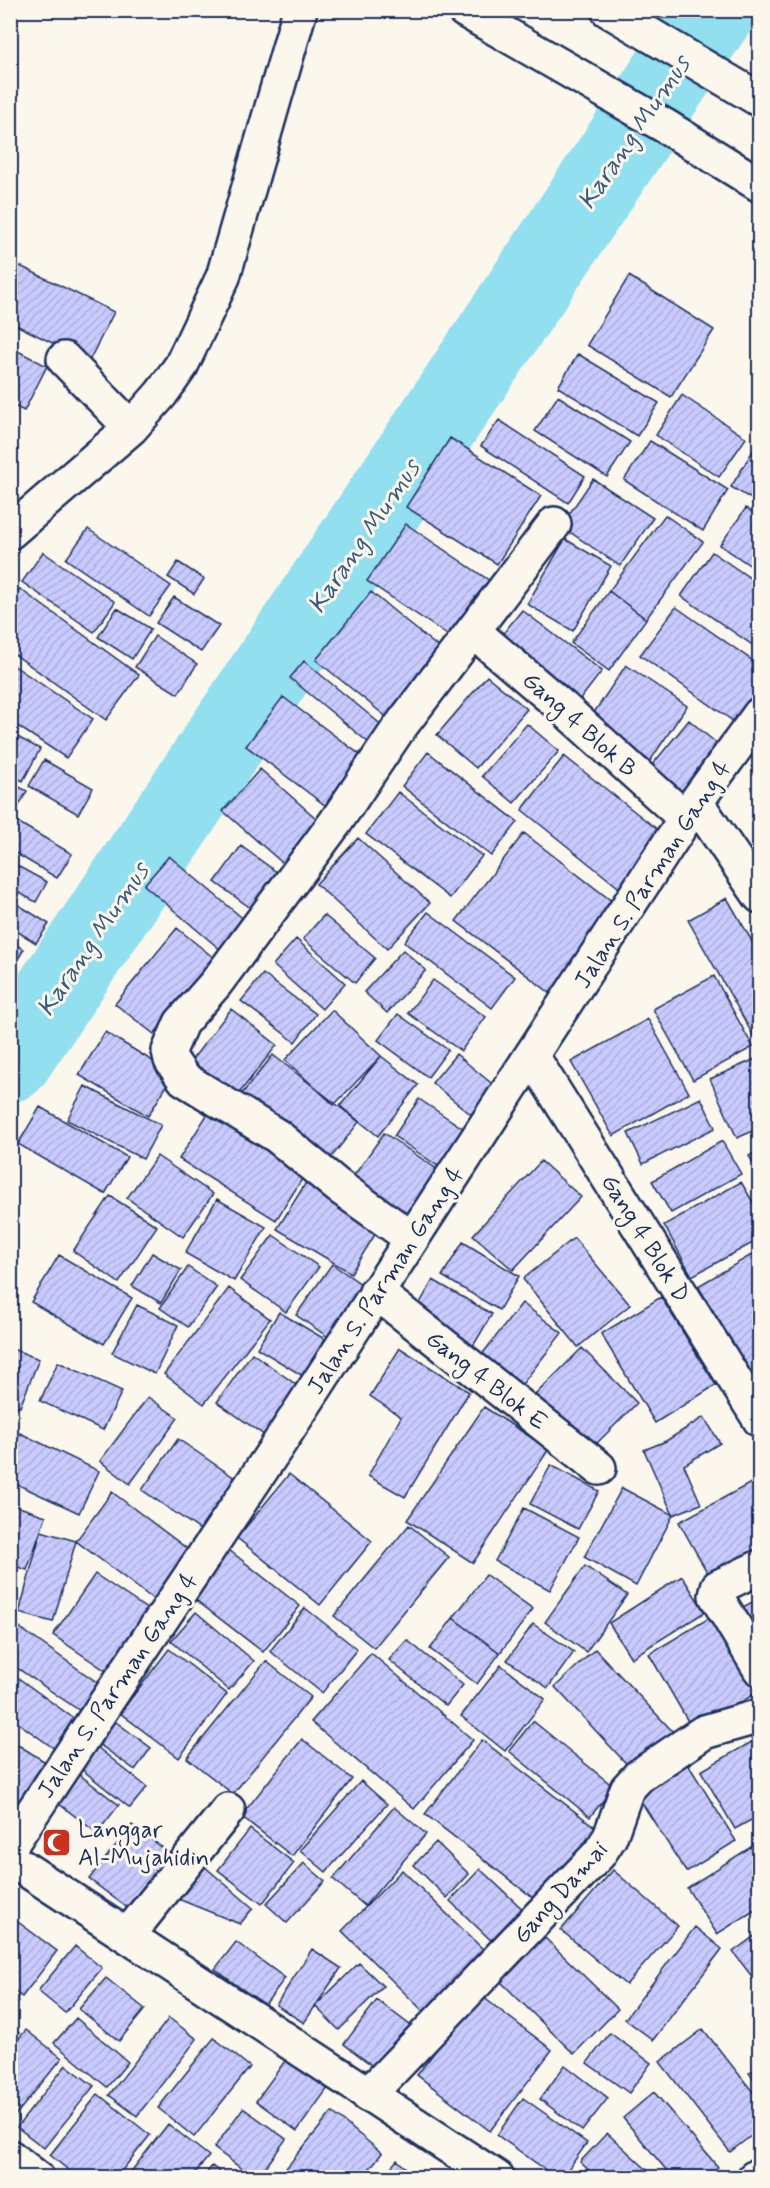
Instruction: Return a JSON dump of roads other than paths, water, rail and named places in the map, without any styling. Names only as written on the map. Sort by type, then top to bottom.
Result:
[{"type":"street","points":[[10,532],[131,428],[161,394],[181,366],[223,277],[300,10]]},
{"type":"street","points":[[464,10],[578,75],[749,178]]},
{"type":"street","points":[[608,10],[759,100]]},
{"type":"street","points":[[64,359],[131,428]]},
{"type":"street","points":[[411,1238],[338,1186],[277,1136],[184,1078],[171,1060],[169,1051],[181,1023],[216,983],[335,823],[397,731],[554,524]]},
{"type":"street","name":"Gang 4 Blok B","points":[[472,631],[691,811],[759,896]]},
{"type":"street","name":"Jalan S. Parman Gang 4","points":[[10,1846],[276,1448],[691,811],[759,714]]},
{"type":"street","name":"Gang 4 Blok D","points":[[532,1056],[759,1420]]},
{"type":"street","name":"Gang 4 Blok E","points":[[376,1292],[599,1468]]},
{"type":"street","points":[[759,1567],[718,1587],[716,1596],[759,1669]]},
{"type":"street","name":"Gang Damai","points":[[368,2095],[599,1854],[610,1838],[623,1797],[631,1783],[704,1732],[759,1716]]},
{"type":"street","points":[[127,1936],[228,1810]]},
{"type":"street","points":[[10,1859],[497,2178]]},
{"type":"street","points":[[10,2157],[37,2178]]},
{"type":"street","points":[[754,2178],[759,2174]]},
{"type":"waterway","name":"Karang Mumus","points":[[10,1061],[715,10]]},
{"type":"place","name":"Langgar Al-Mujahidin","points":[[57,1843]]}]
